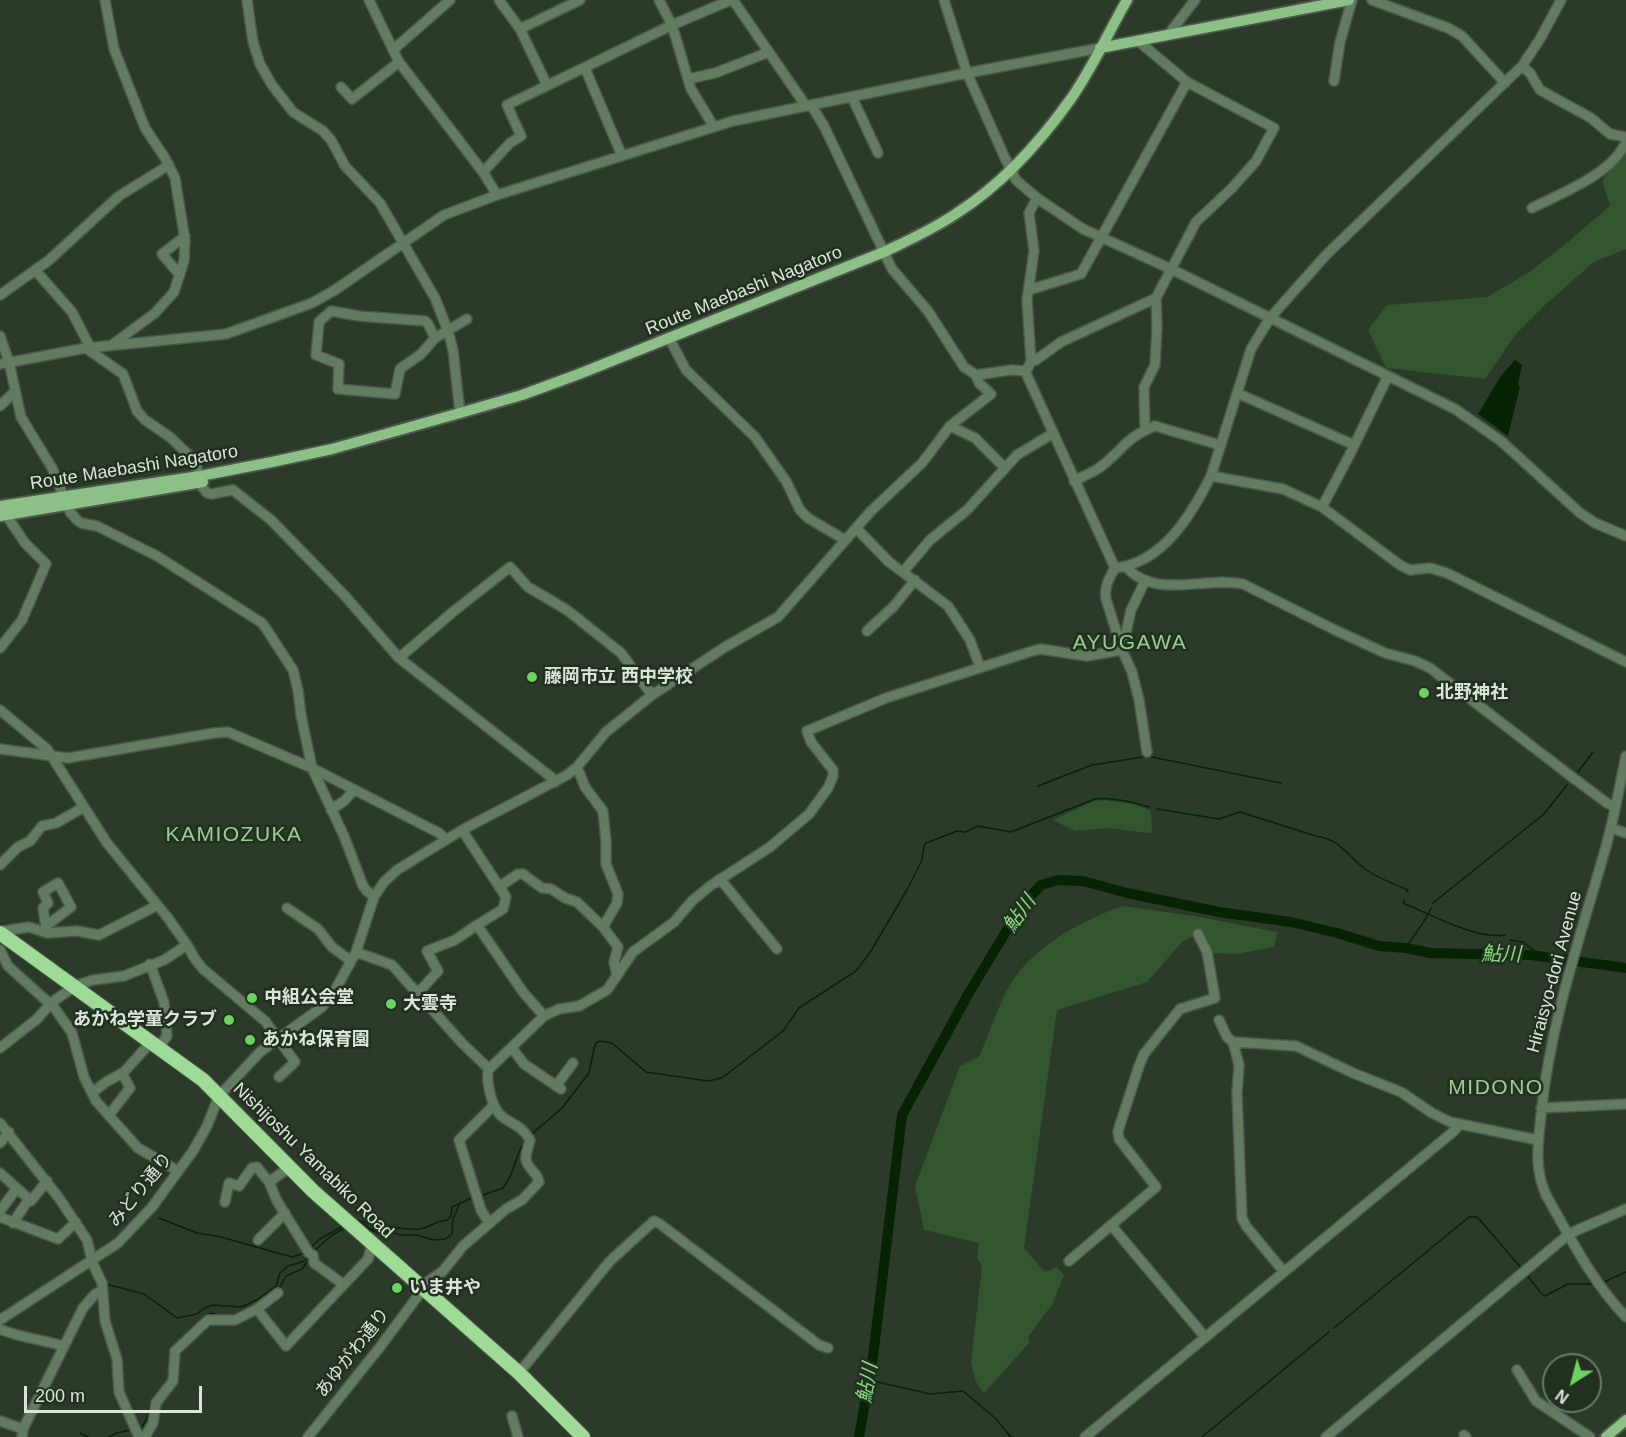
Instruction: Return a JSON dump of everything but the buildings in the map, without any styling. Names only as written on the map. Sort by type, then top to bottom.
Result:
[{"type":"highway","name":"Nishijoshu Yamabiko Road","points":[[1,935],[203,1080],[372,1245],[519,1373],[583,1437]]},
{"type":"main road","name":"Route Maebashi Nagatoro","points":[[2,512],[199,479],[326,450],[460,413],[550,385],[920,236],[960,212],[1010,169],[1033,145],[1071,99],[1127,0]]},
{"type":"main road","points":[[1100,48],[1350,0]]},
{"type":"main road","points":[[1606,1437],[1626,1420]]},
{"type":"street","points":[[105,0],[114,50],[145,128],[175,178],[184,236],[184,261],[174,292],[164,304],[113,344]]},
{"type":"street","points":[[247,0],[252,42],[260,64],[273,85],[293,112],[331,140],[345,166],[380,203],[435,298],[453,350],[460,413]]},
{"type":"street","points":[[369,0],[399,62],[483,172],[497,195]]},
{"type":"street","points":[[394,49],[450,0]]},
{"type":"street","points":[[499,0],[520,29],[547,85]]},
{"type":"street","points":[[520,29],[580,0]]},
{"type":"street","points":[[659,0],[672,25],[691,88],[714,127]]},
{"type":"street","points":[[0,336],[5,363],[21,417],[52,468],[70,512],[81,523],[97,526],[158,556],[262,623],[293,670],[312,768],[344,836],[363,886],[374,897],[384,882],[397,870],[462,830],[567,775],[577,767],[606,732],[652,695],[725,647],[778,617],[871,511],[922,463],[950,426],[991,394],[979,382],[976,375],[964,367],[928,311],[892,269],[824,126],[732,0],[672,25],[507,105],[521,136],[510,143],[483,172]]},
{"type":"street","points":[[1168,35],[1195,0]]},
{"type":"street","points":[[1334,81],[1350,0]]},
{"type":"street","points":[[1372,0],[1448,28],[1462,36],[1505,83]]},
{"type":"street","points":[[1115,568],[1126,567],[1160,550],[1180,527],[1210,476],[1251,349],[1270,318],[1326,255],[1522,66],[1562,0]]},
{"type":"street","points":[[946,1],[967,73],[1010,169],[1020,185],[1036,198],[1075,224],[1171,269],[1467,416],[1501,441],[1580,513],[1595,523],[1626,536]]},
{"type":"street","points":[[1137,40],[1187,82],[1274,128],[1256,161],[1232,188],[1196,222],[1156,298],[1155,365],[1144,387],[1144,430]]},
{"type":"street","points":[[5,363],[113,344],[226,334],[315,301],[335,290],[444,215],[497,195],[733,121],[1100,48]]},
{"type":"street","points":[[688,79],[716,73],[769,52]]},
{"type":"street","points":[[341,87],[352,99],[399,62]]},
{"type":"street","points":[[1522,66],[1530,72],[1540,90],[1591,118],[1610,134],[1626,137]]},
{"type":"street","points":[[585,68],[622,156]]},
{"type":"street","points":[[1029,290],[1081,274],[1187,82]]},
{"type":"street","points":[[852,97],[878,153]]},
{"type":"street","points":[[1532,208],[1587,180],[1617,158],[1626,142]]},
{"type":"street","points":[[0,295],[48,261],[119,196],[169,165]]},
{"type":"street","points":[[1025,371],[1031,361],[1028,321],[1034,251],[1029,213],[1036,198]]},
{"type":"street","points":[[180,275],[162,254],[184,236]]},
{"type":"street","points":[[35,270],[72,312],[88,348],[123,374],[141,416],[170,437],[196,462],[199,479],[207,493],[233,490],[271,520],[345,596],[399,658],[555,782]]},
{"type":"street","points":[[1031,361],[1036,360],[1061,342],[1156,298]]},
{"type":"street","points":[[315,301],[326,315]]},
{"type":"street","points":[[435,338],[424,321],[326,315],[319,321],[316,355],[339,364],[338,389],[395,394],[400,369],[421,354],[435,338],[467,319]]},
{"type":"street","points":[[669,338],[686,370],[755,437],[786,481],[800,510],[808,518],[845,540]]},
{"type":"street","points":[[976,375],[1011,370],[1025,371]]},
{"type":"street","points":[[1025,371],[1115,568]]},
{"type":"street","points":[[1322,507],[1388,376]]},
{"type":"street","points":[[0,406],[15,391]]},
{"type":"street","points":[[1238,393],[1354,445]]},
{"type":"street","points":[[950,426],[975,438],[1004,467]]},
{"type":"street","points":[[1074,481],[1102,466],[1126,442],[1144,430],[1155,426],[1220,445]]},
{"type":"street","points":[[903,572],[930,540],[967,510],[1004,467],[1017,455],[1052,434]]},
{"type":"street","points":[[1210,476],[1283,489],[1322,507],[1400,565],[1410,570],[1430,568],[1447,573],[1626,662]]},
{"type":"street","points":[[0,648],[22,620],[46,564],[25,543],[2,512]]},
{"type":"street","points":[[856,528],[889,562],[948,606],[970,640],[980,668]]},
{"type":"street","points":[[399,658],[510,567],[528,587],[567,610],[621,653],[652,695]]},
{"type":"street","points":[[1126,567],[1135,576],[1145,581],[1182,585],[1232,582],[1243,584],[1385,653],[1421,663],[1589,790],[1615,807]]},
{"type":"street","points":[[1115,568],[1108,579],[1106,599],[1122,650],[1132,672],[1147,752]]},
{"type":"street","points":[[867,632],[894,606],[915,580]]},
{"type":"street","points":[[1122,650],[1131,610],[1145,581]]},
{"type":"street","points":[[489,1223],[481,1210],[459,1140],[493,1106],[487,1075],[489,1069],[544,1016],[559,1009],[579,1006],[607,990],[633,952],[674,922],[692,901],[778,840],[809,813],[833,780],[833,770],[811,742],[807,731],[886,698],[1040,649],[1087,656],[1122,650]]},
{"type":"street","points":[[0,710],[47,749],[107,843],[188,945],[203,969],[265,1021],[294,1062],[279,1077]]},
{"type":"street","points":[[0,749],[68,758],[228,732],[312,768],[439,833],[446,840]]},
{"type":"street","name":"Hiraisyo-dori Avenue","points":[[1626,756],[1611,828],[1564,987],[1551,1043],[1541,1108],[1537,1163],[1541,1184],[1569,1235],[1611,1301],[1626,1317]]},
{"type":"street","points":[[577,767],[585,787],[603,811],[606,864],[618,894],[617,903],[603,927]]},
{"type":"street","points":[[331,810],[344,801],[354,789]]},
{"type":"street","points":[[0,865],[18,847],[30,841],[42,826],[56,823],[84,807]]},
{"type":"street","points":[[1611,828],[1626,833]]},
{"type":"street","points":[[418,993],[438,971],[427,951],[455,940],[503,909],[506,897],[462,830]]},
{"type":"street","points":[[499,886],[518,874],[523,874],[542,888],[551,889],[577,902],[603,927],[618,947],[614,962],[617,976]]},
{"type":"street","points":[[720,879],[777,949]]},
{"type":"street","points":[[58,884],[71,907],[46,930],[43,908],[48,903],[43,892],[58,884]]},
{"type":"street","name":"みどり通り","points":[[0,1320],[118,1243],[152,1207],[193,1151],[207,1126],[219,1096],[252,1059],[277,1038],[322,1007],[334,992],[356,952],[374,897]]},
{"type":"street","points":[[1,935],[4,931],[29,927],[99,935],[156,906]]},
{"type":"street","points":[[287,908],[318,929],[332,946],[351,961]]},
{"type":"street","points":[[477,925],[523,992],[544,1016]]},
{"type":"street","points":[[1069,1261],[1156,1187],[1118,1135],[1140,1062],[1179,1009],[1215,998],[1207,952],[1198,934]]},
{"type":"street","points":[[0,1048],[36,1019],[50,1004],[75,986],[93,980],[124,976],[164,960],[188,945]]},
{"type":"street","points":[[0,950],[8,966],[50,1004],[72,1033],[84,1077],[96,1101],[138,1148],[178,1172]]},
{"type":"street","points":[[356,952],[389,963],[489,1069]]},
{"type":"street","points":[[92,1093],[122,1073],[167,1036],[164,1002],[150,964]]},
{"type":"street","points":[[1219,1020],[1227,1037],[1233,1042],[1240,1070],[1237,1094],[1242,1218],[1284,1272]]},
{"type":"street","points":[[1233,1042],[1296,1046],[1353,1073],[1401,1092],[1437,1116],[1459,1125],[1538,1140]]},
{"type":"street","points":[[512,1048],[524,1064],[558,1088],[573,1063]]},
{"type":"street","points":[[109,1115],[130,1088],[122,1073]]},
{"type":"street","points":[[1541,1108],[1626,1104]]},
{"type":"street","name":"あゆがわ通り","points":[[308,1437],[380,1347],[422,1289],[443,1271],[463,1246],[506,1209],[522,1200],[540,1179],[526,1164],[530,1140],[526,1133],[504,1119],[493,1106]]},
{"type":"street","points":[[0,1123],[47,1181],[87,1240],[102,1283],[105,1321],[117,1359],[119,1392],[139,1437]]},
{"type":"street","points":[[1085,1437],[1459,1125]]},
{"type":"street","points":[[0,1143],[9,1132]]},
{"type":"street","points":[[225,1202],[229,1183],[239,1186],[252,1168],[257,1167],[269,1182],[285,1213],[313,1256],[314,1263],[343,1284]]},
{"type":"street","points":[[269,1182],[290,1167]]},
{"type":"street","points":[[0,1173],[32,1201],[47,1181]]},
{"type":"street","points":[[0,1211],[17,1188]]},
{"type":"street","points":[[13,1223],[29,1198]]},
{"type":"street","points":[[1326,1437],[1569,1235],[1626,1209]]},
{"type":"street","points":[[258,1240],[285,1213]]},
{"type":"street","points":[[0,1217],[57,1239],[76,1222]]},
{"type":"street","points":[[519,1373],[610,1261],[654,1221],[819,1345],[828,1348]]},
{"type":"street","points":[[1111,1225],[1205,1337]]},
{"type":"street","points":[[256,1309],[286,1346],[368,1259],[372,1245]]},
{"type":"street","points":[[0,1421],[23,1435],[82,1308],[95,1294],[102,1291]]},
{"type":"street","points":[[145,1437],[153,1423],[156,1403],[173,1381],[175,1351],[208,1320],[232,1321],[256,1309],[278,1293]]},
{"type":"street","points":[[0,1329],[63,1346]]},
{"type":"street","points":[[1517,1370],[1536,1401],[1590,1437]]},
{"type":"street","points":[[512,1416],[518,1437]]},
{"type":"shaded area","points":[[1626,150],[1626,249],[1594,262],[1547,303],[1515,335],[1485,379],[1386,368],[1368,330],[1387,305],[1487,297],[1528,273],[1610,206],[1602,181]]},
{"type":"shaded area","points":[[1515,360],[1522,365],[1518,384],[1520,386],[1508,436],[1478,414],[1501,376]]},
{"type":"shaded area","points":[[1094,801],[1134,804],[1151,811],[1152,832],[1107,828],[1075,831],[1053,820]]},
{"type":"shaded area","points":[[1123,906],[1194,916],[1277,932],[1274,947],[1237,954],[1209,953],[1201,933],[1183,941],[1147,982],[1057,1010],[1024,1248],[1045,1272],[1056,1267],[1064,1275],[1053,1303],[1028,1337],[1030,1342],[984,1393],[976,1382],[971,1363],[982,1266],[977,1258],[979,1243],[924,1230],[915,1186],[960,1066],[979,1057],[1012,981],[1028,961],[1066,932],[1094,917]]},
{"type":"waterway","points":[[1578,772],[1593,752]]},
{"type":"waterway","points":[[1038,786],[1092,765],[1143,757]]},
{"type":"waterway","points":[[1152,757],[1281,783]]},
{"type":"waterway","points":[[1433,903],[1544,814],[1567,785]]},
{"type":"waterway","points":[[532,1134],[562,1108],[589,1073],[596,1043],[600,1041],[612,1043],[646,1072],[708,1081],[722,1078],[783,1031],[799,1008],[856,971],[871,951],[908,888],[922,860],[926,843],[978,826],[1011,832],[1095,799],[1116,799],[1149,807]]},
{"type":"waterway","points":[[1157,809],[1219,819],[1240,812],[1325,838],[1338,845],[1365,869],[1408,890],[1407,892]]},
{"type":"waterway","name":"鮎川","points":[[859,1437],[873,1357],[902,1115],[970,991],[1027,900],[1041,885],[1058,880],[1083,881],[1127,893],[1219,912],[1291,922],[1379,946],[1430,953],[1531,955],[1626,968]]},
{"type":"waterway","points":[[1404,900],[1403,903],[1467,930],[1493,936],[1505,935]]},
{"type":"waterway","points":[[1406,948],[1431,908]]},
{"type":"waterway","points":[[1510,940],[1523,942],[1541,956]]},
{"type":"waterway","points":[[480,1196],[503,1188],[510,1177],[521,1147],[524,1145]]},
{"type":"waterway","points":[[357,1221],[404,1229],[423,1228],[447,1220],[451,1216],[452,1207],[472,1198]]},
{"type":"waterway","points":[[358,1223],[378,1233],[390,1232],[417,1235],[434,1240],[445,1239],[452,1234],[453,1219],[460,1203]]},
{"type":"waterway","points":[[1334,1328],[1469,1217],[1477,1217],[1522,1269]]},
{"type":"waterway","points":[[159,1218],[197,1233],[221,1237],[292,1257],[304,1253]]},
{"type":"waterway","points":[[310,1248],[320,1239],[343,1226]]},
{"type":"waterway","points":[[313,1252],[332,1235],[345,1228]]},
{"type":"waterway","points":[[106,1284],[144,1294],[177,1318],[197,1314],[213,1305],[242,1307],[276,1286],[280,1273],[288,1266],[302,1262],[309,1257]]},
{"type":"waterway","points":[[267,1296],[280,1287],[286,1276],[302,1269],[309,1259]]},
{"type":"waterway","points":[[1604,1282],[1626,1272]]},
{"type":"waterway","points":[[1527,1275],[1545,1296],[1568,1284],[1594,1284]]},
{"type":"waterway","points":[[200,1321],[208,1314],[218,1315]]},
{"type":"waterway","points":[[1202,1437],[1329,1332]]},
{"type":"waterway","points":[[169,1367],[170,1357]]},
{"type":"waterway","points":[[869,1380],[930,1394],[963,1391],[995,1418],[1011,1437]]},
{"type":"waterway","points":[[141,1428],[147,1419],[152,1401],[159,1392]]},
{"type":"waterway","points":[[109,1437],[130,1430]]},
{"type":"waterway","points":[[80,1433],[88,1437]]},
{"type":"place","name":"藤岡市立 西中学校","points":[[532,677]]},
{"type":"place","name":"北野神社","points":[[1424,693]]},
{"type":"place","name":"中組公会堂","points":[[252,998]]},
{"type":"place","name":"大雲寺","points":[[391,1004]]},
{"type":"place","name":"あかね学童クラブ","points":[[229,1020]]},
{"type":"place","name":"あかね保育園","points":[[250,1040]]},
{"type":"place","name":"いま井や","points":[[397,1288]]},
{"type":"district","name":"AYUGAWA","points":[[1130,643]]},
{"type":"district","name":"KAMIOZUKA","points":[[234,835]]},
{"type":"district","name":"MIDONO","points":[[1496,1088]]}]
